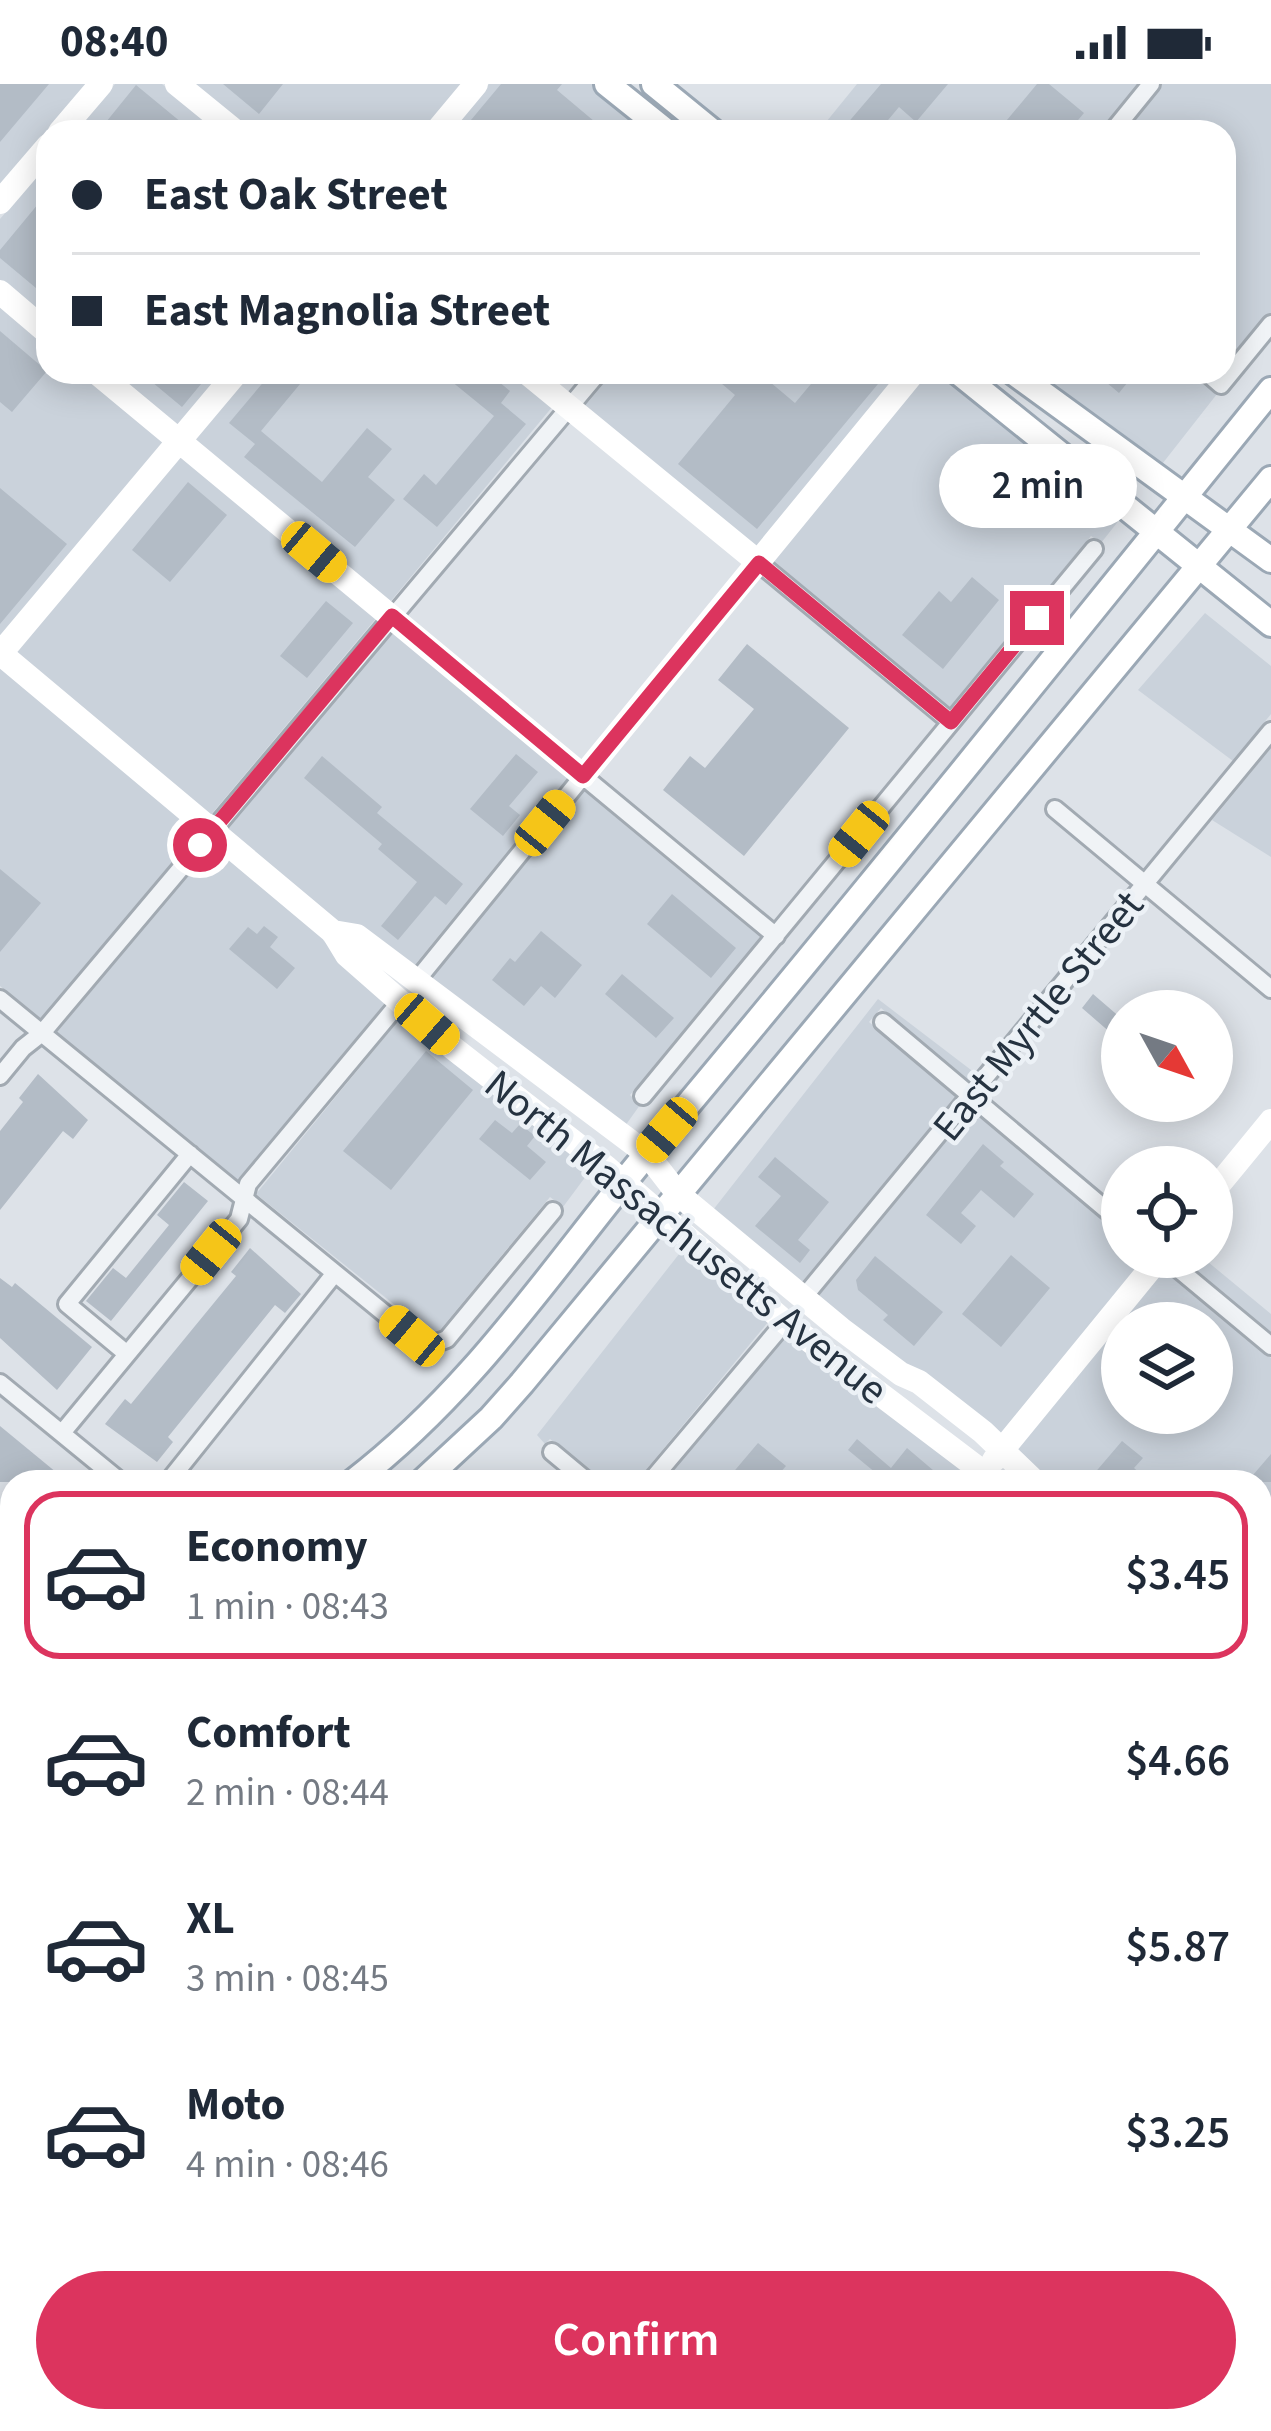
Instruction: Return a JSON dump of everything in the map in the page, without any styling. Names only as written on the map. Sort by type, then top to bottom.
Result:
[{"type":"main road","points":[[70,120],[101,84]]},
{"type":"main road","points":[[177,84],[221,120]]},
{"type":"main road","points":[[446,120],[476,84]]},
{"type":"main road","points":[[608,84],[652,120]]},
{"type":"main road","points":[[654,84],[698,120]]},
{"type":"main road","points":[[0,202],[36,160]]},
{"type":"main road","points":[[0,292],[36,323]]},
{"type":"main road","points":[[110,384],[583,776],[904,384]]},
{"type":"main road","points":[[0,653],[227,384]]},
{"type":"main road","points":[[540,384],[759,563]]},
{"type":"main road","points":[[973,384],[1271,625]]},
{"type":"main road","points":[[1029,384],[1271,560]]},
{"type":"main road","points":[[368,1470],[409,1437],[477,1369],[622,1183],[1271,390]]},
{"type":"main road","points":[[435,1470],[491,1418],[1271,479]]},
{"type":"main road","name":"North Massachusetts Avenue","points":[[0,653],[334,932],[347,955],[400,1002],[969,1470]]},
{"type":"main road","name":"North Massachusetts Avenue","points":[[334,932],[357,936],[646,1154],[678,1194],[803,1298],[1003,1449],[1023,1470]]},
{"type":"main road","points":[[1233,1167],[1271,1120]]},
{"type":"main road","points":[[988,1470],[1144,1278]]},
{"type":"street","points":[[1122,120],[1151,84]]},
{"type":"street","points":[[1236,367],[1271,324]]},
{"type":"street","points":[[0,1076],[42,1033],[589,384]]},
{"type":"street","points":[[643,1096],[1094,549]]},
{"type":"street","points":[[759,563],[951,722]]},
{"type":"street","name":"East Myrtle Street","points":[[803,1298],[1271,731]]},
{"type":"street","points":[[417,980],[583,776],[776,936]]},
{"type":"street","points":[[1055,809],[1271,989]]},
{"type":"street","points":[[0,999],[412,1336],[431,1345],[447,1339],[553,1210]]},
{"type":"street","points":[[62,1433],[239,1219],[248,1184],[400,1002]]},
{"type":"street","points":[[883,1022],[1101,1205]]},
{"type":"street","points":[[128,1354],[68,1304],[190,1154]]},
{"type":"street","points":[[178,1470],[335,1273]]},
{"type":"street","points":[[1187,1278],[1271,1346]]},
{"type":"street","points":[[660,1470],[784,1322]]},
{"type":"street","points":[[0,1383],[107,1470]]},
{"type":"street","points":[[552,1452],[574,1470]]},
{"type":"shaded area","points":[[0,84],[87,84],[56,120],[36,120],[36,144],[0,186]]},
{"type":"shaded area","points":[[115,84],[162,84],[206,120],[84,120]]},
{"type":"shaded area","points":[[192,84],[462,84],[432,120],[236,120]]},
{"type":"shaded area","points":[[489,84],[593,84],[637,120],[459,120]]},
{"type":"shaded area","points":[[857,84],[1271,84],[1271,324],[1236,367],[1236,120],[828,120]]},
{"type":"shaded area","points":[[36,177],[36,310],[0,280],[0,219]]},
{"type":"shaded area","points":[[0,304],[36,335],[36,384],[96,384],[165,441],[0,637]]},
{"type":"shaded area","points":[[125,384],[213,384],[178,427]]},
{"type":"shaded area","points":[[241,384],[526,384],[553,406],[390,602],[194,440]]},
{"type":"shaded area","points":[[603,384],[890,384],[757,549],[584,407]]},
{"type":"shaded area","points":[[918,384],[958,384],[1120,519],[1101,543],[1091,536],[949,708],[773,562]]},
{"type":"shaded area","points":[[1045,384],[1205,384],[1217,394],[1159,468]]},
{"type":"shaded area","points":[[182,455],[378,616],[209,817],[14,653]]},
{"type":"shaded area","points":[[1205,613],[1271,666],[1271,714],[1233,761],[1138,690]]},
{"type":"shaded area","points":[[394,630],[569,776],[414,966],[339,923],[225,831]]},
{"type":"shaded area","points":[[0,668],[197,832],[40,1020],[0,986]]},
{"type":"shaded area","points":[[1271,748],[1271,857],[1212,820]]},
{"type":"shaded area","points":[[585,790],[762,937],[630,1095],[640,1105],[625,1126],[431,979]]},
{"type":"shaded area","points":[[213,845],[323,936],[386,1002],[238,1180],[56,1033]]},
{"type":"shaded area","points":[[878,999],[975,1073],[968,1082],[881,1008],[869,1022],[956,1096],[801,1284],[713,1210]]},
{"type":"shaded area","points":[[402,1016],[592,1168],[563,1207],[550,1197],[440,1330],[431,1334],[256,1194]]},
{"type":"shaded area","points":[[972,1110],[1101,1218],[1101,1278],[1129,1278],[1109,1302],[1101,1302],[1101,1312],[1000,1434],[817,1298]]},
{"type":"shaded area","points":[[683,1249],[769,1321],[646,1470],[588,1470],[550,1439],[545,1444],[537,1435]]},
{"type":"shaded area","points":[[1156,1278],[1174,1278],[1203,1302],[1136,1302]]},
{"type":"shaded area","points":[[1203,1278],[1227,1278],[1271,1314],[1271,1334],[1233,1302]]},
{"type":"shaded area","points":[[1233,1327],[1271,1358],[1271,1470],[1037,1470],[1016,1449],[1101,1345],[1101,1434],[1233,1434]]},
{"type":"shaded area","points":[[786,1335],[965,1468],[963,1470],[673,1470]]},
{"type":"building","points":[[0,84],[49,84],[0,142]]},
{"type":"building","points":[[223,84],[283,84],[259,114]]},
{"type":"building","points":[[501,84],[562,84],[557,90],[593,120],[471,120]]},
{"type":"building","points":[[881,84],[948,84],[918,120],[899,107],[888,120],[850,120]]},
{"type":"building","points":[[1037,84],[1049,84],[1084,113],[1078,120],[1007,120]]},
{"type":"building","points":[[136,85],[178,120],[108,120]]},
{"type":"building","points":[[36,206],[36,288],[0,258],[0,250]]},
{"type":"building","points":[[0,331],[36,362],[36,384],[12,412],[0,402]]},
{"type":"building","points":[[154,384],[201,384],[182,407]]},
{"type":"building","points":[[262,384],[300,384],[261,431],[322,482],[367,428],[392,449],[368,477],[395,500],[355,547],[244,457],[255,444],[229,423]]},
{"type":"building","points":[[455,384],[502,384],[510,391],[501,403],[526,424],[437,527],[403,499],[424,474],[436,485],[494,416]]},
{"type":"building","points":[[722,384],[772,384],[795,403],[811,384],[878,384],[757,529],[678,464],[735,395]]},
{"type":"building","points":[[188,482],[227,515],[170,582],[132,550]]},
{"type":"building","points":[[0,488],[67,544],[0,624]]},
{"type":"building","points":[[972,577],[999,600],[943,669],[902,635],[939,591],[951,602]]},
{"type":"building","points":[[326,601],[353,623],[307,678],[280,656]]},
{"type":"building","points":[[747,644],[849,728],[744,856],[663,790],[690,756],[705,768],[754,709],[718,680]]},
{"type":"building","points":[[516,754],[538,772],[509,806],[520,815],[503,836],[470,809]]},
{"type":"building","points":[[322,756],[382,807],[377,813],[463,884],[446,905],[435,896],[398,940],[381,926],[417,882],[378,849],[382,844],[304,778]]},
{"type":"building","points":[[0,869],[41,903],[0,952]]},
{"type":"building","points":[[672,894],[736,948],[711,978],[647,924]]},
{"type":"building","points":[[264,926],[278,937],[270,947],[295,968],[277,989],[229,949],[248,927],[257,934]]},
{"type":"building","points":[[541,931],[582,965],[555,998],[541,986],[524,1006],[492,980]]},
{"type":"building","points":[[622,974],[674,1018],[656,1038],[605,994]]},
{"type":"building","points":[[1093,994],[1101,1001],[1101,1024],[1082,1008]]},
{"type":"building","points":[[426,1051],[473,1090],[391,1190],[343,1151]]},
{"type":"building","points":[[38,1074],[88,1120],[73,1139],[63,1131],[0,1210],[0,1131]]},
{"type":"building","points":[[495,1120],[512,1133],[520,1124],[535,1136],[527,1146],[546,1162],[530,1180],[479,1139]]},
{"type":"building","points":[[983,1144],[1004,1162],[1000,1166],[1034,1194],[1014,1218],[981,1190],[961,1213],[976,1226],[961,1244],[926,1215]]},
{"type":"building","points":[[775,1157],[829,1202],[798,1240],[810,1250],[800,1263],[755,1226],[781,1196],[758,1177]]},
{"type":"building","points":[[184,1182],[208,1201],[111,1321],[86,1301],[113,1268],[126,1278],[169,1225],[157,1215]]},
{"type":"building","points":[[250,1248],[301,1294],[285,1313],[275,1305],[168,1437],[173,1442],[157,1462],[105,1424],[125,1399],[131,1404],[236,1276],[231,1272]]},
{"type":"building","points":[[1011,1255],[1050,1288],[1001,1347],[962,1314]]},
{"type":"building","points":[[875,1256],[943,1312],[914,1346],[858,1290],[856,1280]]},
{"type":"building","points":[[0,1278],[12,1287],[15,1283],[92,1347],[57,1390],[0,1338]]},
{"type":"building","points":[[0,1426],[53,1470],[0,1470]]},
{"type":"building","points":[[857,1439],[891,1468],[907,1448],[933,1470],[872,1470],[848,1450]]},
{"type":"building","points":[[1122,1441],[1143,1458],[1136,1470],[1097,1470]]},
{"type":"building","points":[[758,1443],[786,1466],[782,1470],[735,1470]]},
{"type":"building","points":[[1271,1454],[1271,1470],[1257,1470]]},
{"type":"route","points":[[200,845],[392,616],[583,776],[759,563],[951,722],[1037,618]]}]
